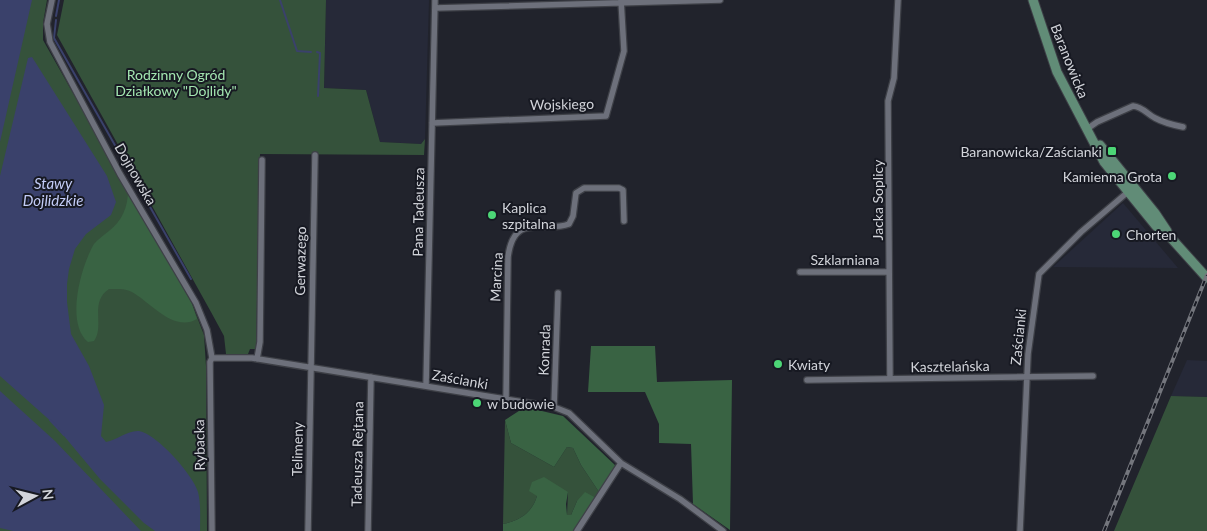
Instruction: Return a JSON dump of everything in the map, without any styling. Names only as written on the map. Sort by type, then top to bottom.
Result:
[{"type":"street","name":"Dojnowska","points":[[52,0],[47,24],[50,42],[120,174],[196,302],[207,330],[212,358]]},
{"type":"street","name":"Pana Tadeusza","points":[[426,386],[435,0]]},
{"type":"street","points":[[435,8],[720,0]]},
{"type":"street","name":"Jacka Soplicy","points":[[890,379],[888,101],[894,78],[899,22],[898,0]]},
{"type":"street","name":"Baranowicka","points":[[1034,0],[1057,72],[1087,129],[1131,190],[1155,213],[1171,238],[1207,278]]},
{"type":"street","name":"Wojskiego","points":[[432,122],[606,116],[622,62],[623,31],[621,2]]},
{"type":"street","points":[[1087,129],[1097,122],[1133,106],[1140,107],[1169,125],[1183,127]]},
{"type":"street","name":"Gerwazego","points":[[311,367],[315,155]]},
{"type":"street","points":[[257,359],[260,342],[262,160]]},
{"type":"street","name":"Marcina","points":[[506,400],[508,257],[514,238],[519,232],[527,228],[568,224],[573,216],[576,193],[584,188],[618,188],[623,190],[624,220]]},
{"type":"street","name":"Zaścianki","points":[[1020,531],[1030,332],[1040,274],[1081,232],[1131,190]]},
{"type":"street","name":"Szklarniana","points":[[800,272],[889,272]]},
{"type":"street","name":"Konrada","points":[[554,407],[558,293]]},
{"type":"street","name":"Zaścianki","points":[[212,358],[257,359],[554,407],[569,413],[621,463],[680,499],[722,531]]},
{"type":"street","name":"Rybacka","points":[[212,358],[210,362],[212,531]]},
{"type":"street","name":"Telimeny","points":[[308,531],[311,367]]},
{"type":"street","name":"Kasztelańska","points":[[807,380],[1093,376]]},
{"type":"street","name":"Tadeusza Rejtana","points":[[368,531],[371,377]]},
{"type":"street","points":[[576,531],[621,463]]},
{"type":"shaded area","points":[[326,0],[429,0],[425,139],[421,144],[380,142],[366,90],[324,88]]},
{"type":"shaded area","points":[[1123,203],[1178,268],[1053,267]]},
{"type":"shaded area","points":[[1187,360],[1207,361],[1207,397],[1171,396]]},
{"type":"green space","points":[[0,0],[47,0],[43,23],[43,40],[192,304],[204,335],[206,366],[207,531],[0,531]]},
{"type":"green space","name":"Rodzinny Ogród Działkowy \"Dojlidy\"","points":[[64,0],[326,0],[324,88],[366,90],[380,142],[421,144],[425,139],[424,155],[260,154],[256,349],[250,349],[248,354],[226,354],[224,336],[57,35]]},
{"type":"green space","points":[[128,191],[192,304],[197,319],[180,322],[171,319],[132,292],[123,289],[109,289],[103,294],[98,307],[97,335],[94,341],[88,342],[81,333],[77,322],[77,294],[80,280],[94,244],[114,227],[123,213],[127,203]]},
{"type":"green space","points":[[591,346],[655,346],[657,382],[732,380],[730,530],[693,504],[691,444],[659,443],[659,424],[645,392],[588,392]]},
{"type":"green space","points":[[1171,396],[1207,397],[1207,531],[1114,531]]},
{"type":"green space","points":[[525,407],[563,416],[616,466],[599,492],[581,465],[573,448],[567,447],[554,467],[511,443],[505,420]]},
{"type":"green space","points":[[505,420],[511,443],[554,467],[567,447],[573,448],[581,465],[599,492],[596,498],[577,501],[571,515],[567,515],[568,492],[537,496],[528,512],[514,521],[503,524]]},
{"type":"green space","points":[[544,477],[568,492],[567,515],[571,515],[577,501],[585,492],[596,498],[573,531],[503,531],[503,524],[514,521],[532,507],[537,496],[529,491],[532,482]]},
{"type":"water","name":"Stawy Dojlidzkie","points":[[0,0],[32,0],[0,142]]},
{"type":"water","name":"Stawy Dojlidzkie","points":[[32,57],[107,176],[116,202],[111,215],[86,234],[75,249],[67,284],[71,334],[89,366],[104,405],[101,436],[106,442],[131,432],[139,431],[155,439],[164,447],[182,466],[198,492],[200,531],[155,531],[144,523],[100,479],[54,424],[0,376],[0,176],[28,58]]},
{"type":"water","points":[[0,391],[55,441],[141,531],[13,531],[0,528]]},
{"type":"waterway","points":[[56,16],[59,0]]},
{"type":"waterway","points":[[280,0],[297,51],[311,52]]},
{"type":"waterway","points":[[56,20],[54,38],[191,279]]},
{"type":"waterway","points":[[317,52],[320,53],[318,96]]},
{"type":"waterway","points":[[50,420],[64,435]]},
{"type":"railway","points":[[1104,531],[1207,275]]},
{"type":"place","name":"Baranowicka/Zaścianki","points":[[1112,151]]},
{"type":"place","name":"Kamienna Grota","points":[[1172,176]]},
{"type":"place","name":"Kaplica szpitalna","points":[[492,215]]},
{"type":"place","name":"Chorten","points":[[1116,234]]},
{"type":"place","name":"Kwiaty","points":[[778,364]]},
{"type":"place","name":"w budowie","points":[[477,403]]}]
